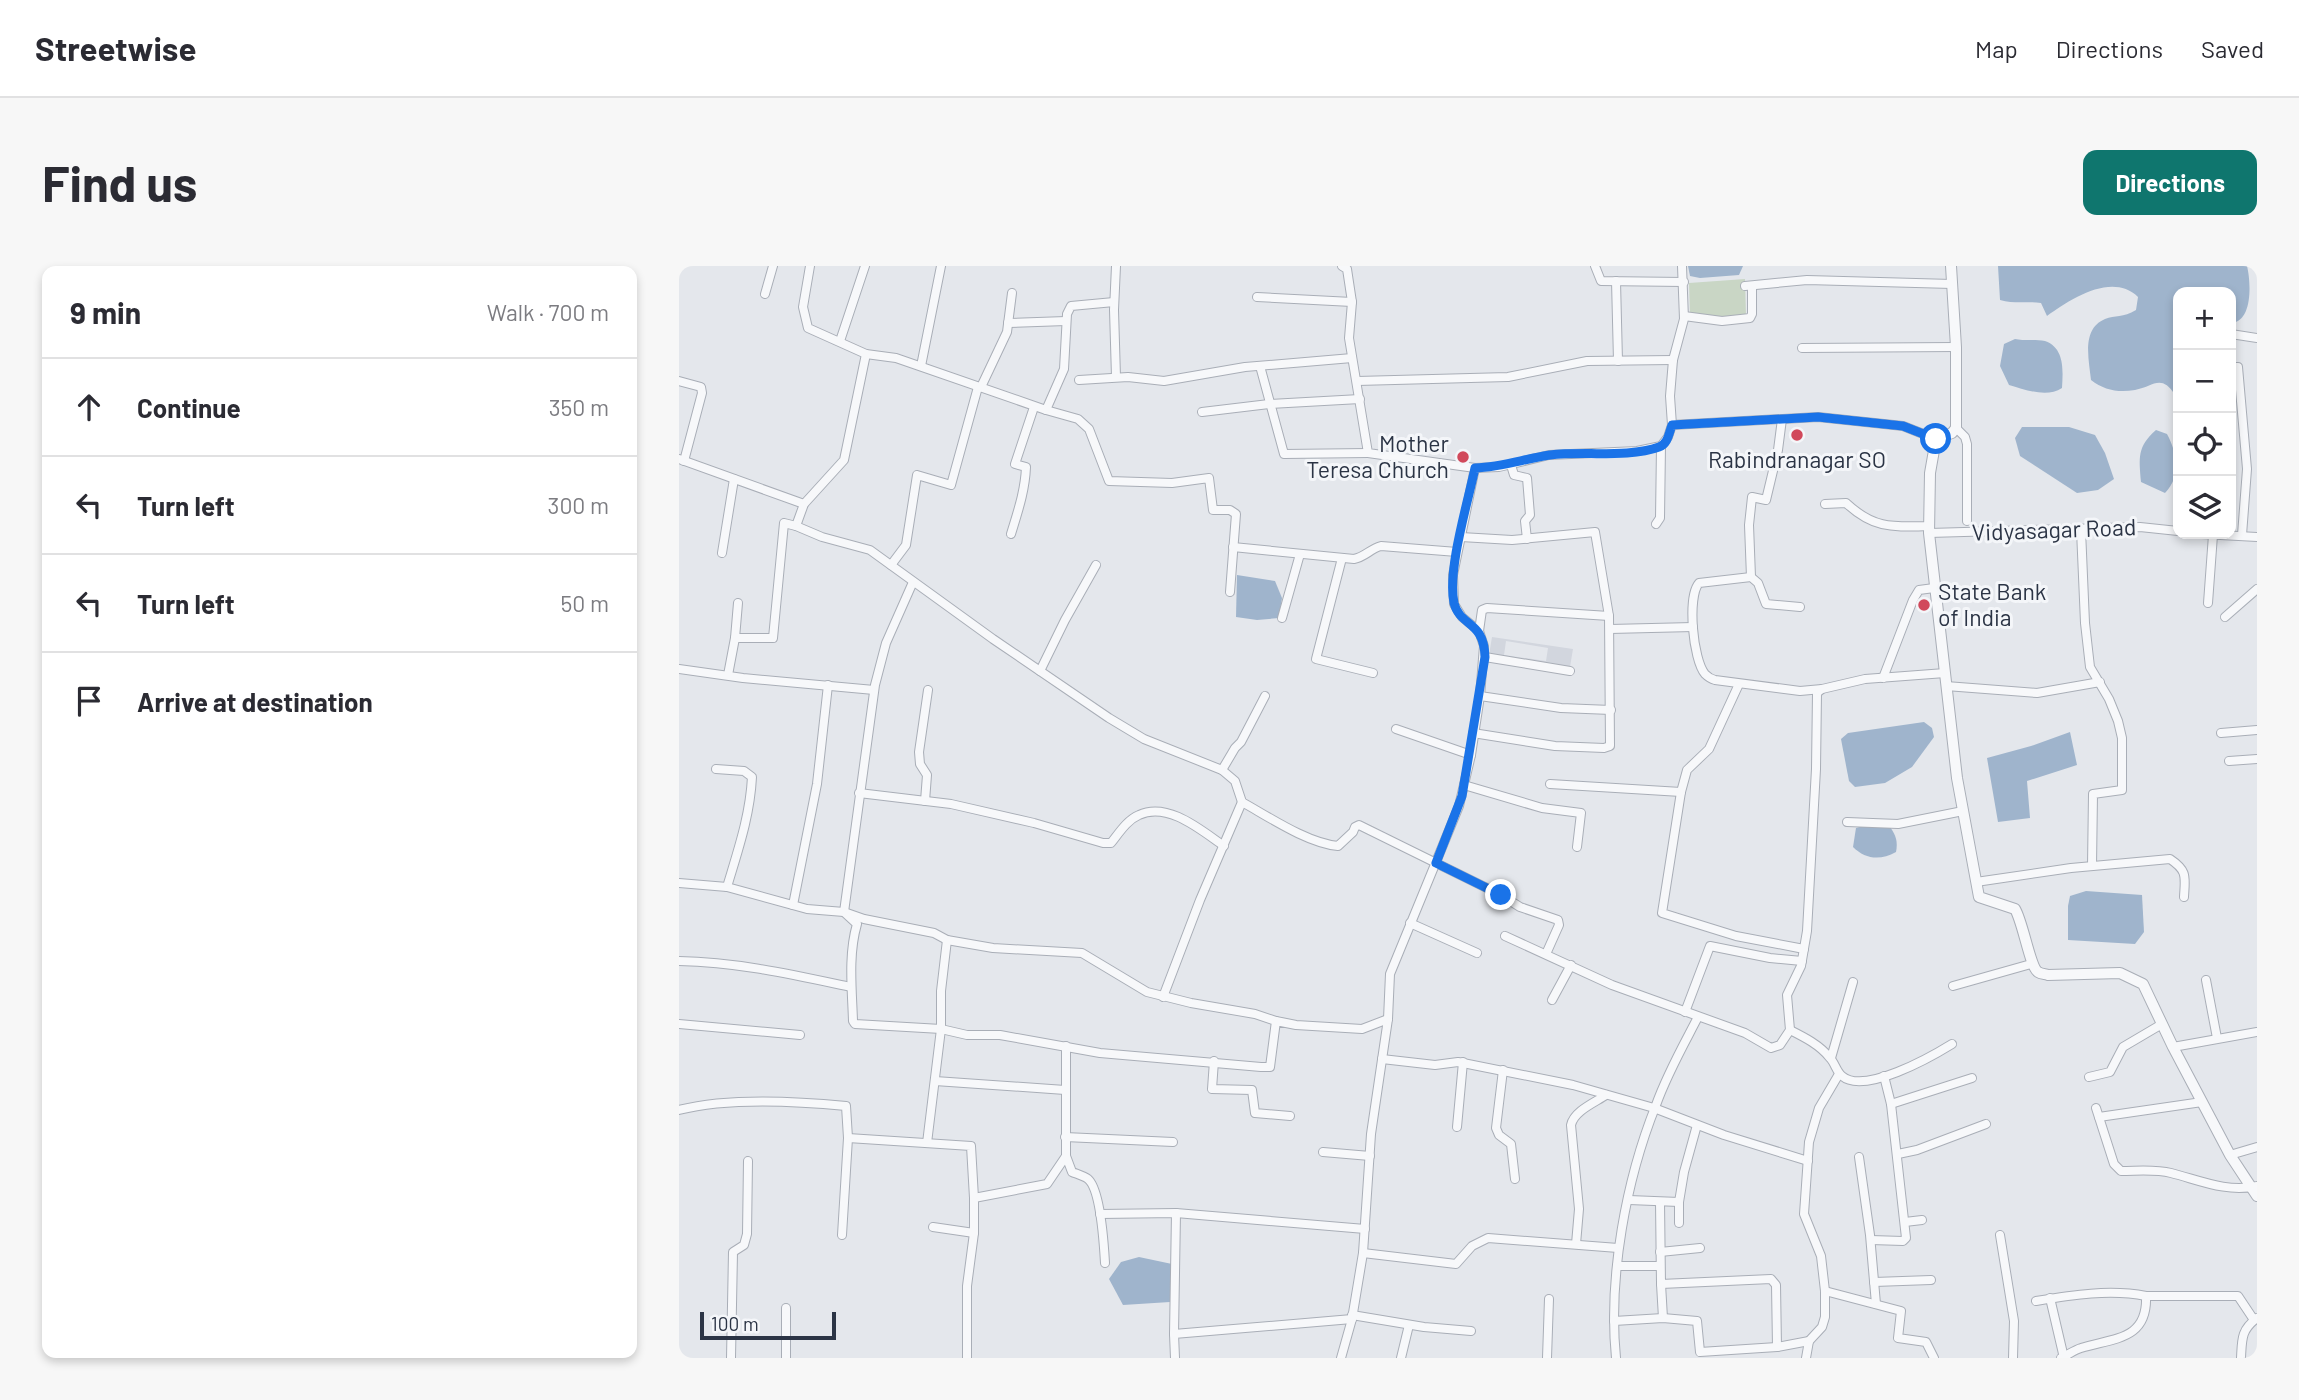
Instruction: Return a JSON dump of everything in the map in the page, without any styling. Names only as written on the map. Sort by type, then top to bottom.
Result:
[{"type":"street","points":[[765,295],[773,266]]},
{"type":"street","points":[[810,266],[803,307],[808,328],[866,354],[896,358],[1034,407],[1079,419],[1089,429],[1109,481],[1172,483],[1209,478],[1213,510],[1230,510],[1236,514],[1230,592]]},
{"type":"street","points":[[840,341],[865,266]]},
{"type":"street","points":[[921,366],[941,266]]},
{"type":"street","points":[[1116,266],[1116,377]]},
{"type":"street","points":[[1342,266],[1347,269],[1352,302],[1349,338],[1368,453]]},
{"type":"street","points":[[1595,266],[1601,281],[1684,282]]},
{"type":"street","points":[[1260,366],[1284,454],[1368,453],[1475,468],[1511,465],[1549,455],[1637,452],[1665,443],[1672,425],[1670,396],[1673,360],[1684,316],[1682,266]]},
{"type":"street","points":[[1672,425],[1818,417],[1903,426],[1936,439],[1952,433],[1956,428],[1956,347],[1951,266]]},
{"type":"street","points":[[1684,316],[1722,321],[1750,318],[1752,314],[1749,286],[1807,280],[1952,284]]},
{"type":"street","points":[[1616,281],[1618,360]]},
{"type":"street","points":[[891,565],[906,545],[917,475],[951,485],[979,387],[1009,323],[1012,293]]},
{"type":"street","points":[[1257,297],[1352,302]]},
{"type":"street","points":[[1046,410],[1064,369],[1066,321],[1072,306],[1114,302]]},
{"type":"street","points":[[1009,323],[1066,321]]},
{"type":"street","points":[[2236,335],[2257,338]]},
{"type":"street","points":[[1802,348],[1956,347]]},
{"type":"street","points":[[796,526],[804,504],[844,460],[866,354]]},
{"type":"street","points":[[1079,380],[1116,377],[1164,381],[1260,366],[1352,358]]},
{"type":"street","points":[[1357,381],[1508,377],[1545,372],[1587,361],[1673,360]]},
{"type":"street","points":[[2236,367],[2246,468],[2242,535]]},
{"type":"street","points":[[679,381],[701,387],[702,393],[682,460],[804,504]]},
{"type":"street","points":[[1202,412],[1360,398]]},
{"type":"street","points":[[1011,534],[1025,482],[1026,467],[1015,464],[1034,407]]},
{"type":"street","points":[[1751,577],[1749,525],[1752,497],[1766,500],[1778,450],[1781,419]]},
{"type":"street","points":[[1956,428],[1967,444],[1967,521]]},
{"type":"street","points":[[1936,439],[1930,473],[1929,530],[1934,588],[1963,811],[1979,897],[2015,909],[2030,949],[2031,964],[2037,972],[2048,975],[2120,973],[2143,984],[2230,1155],[2255,1190]]},
{"type":"street","points":[[1656,524],[1660,518],[1661,446]]},
{"type":"street","points":[[1511,465],[1514,475],[1527,478],[1530,515],[1525,521],[1527,539]]},
{"type":"street","points":[[1341,1358],[1352,1317],[1363,1253],[1370,1156],[1388,1019],[1390,974],[1459,806],[1471,755],[1480,696],[1485,657],[1483,640],[1479,631],[1462,617],[1454,604],[1453,575],[1475,468]]},
{"type":"street","points":[[722,552],[734,479]]},
{"type":"street","name":"Vidyasagar Road","points":[[1825,504],[1846,503],[1866,519],[1883,526],[1929,530],[2081,530],[2140,527],[2173,530]]},
{"type":"street","points":[[735,638],[773,638],[784,523],[796,526],[822,537],[870,550],[1040,671],[1144,739],[1221,770],[1235,781],[1242,802],[1200,900],[1163,997]]},
{"type":"street","points":[[2081,530],[2085,623],[2090,667],[2118,721],[2122,738],[2122,790],[2093,794],[2092,866]]},
{"type":"street","points":[[1461,537],[1527,539],[1595,532],[1610,629],[1610,746],[1555,746],[1473,733]]},
{"type":"street","points":[[2236,535],[2257,537]]},
{"type":"street","points":[[2208,603],[2213,539]]},
{"type":"street","points":[[1233,547],[1342,558],[1363,557],[1381,546],[1457,552]]},
{"type":"street","points":[[1282,618],[1300,554]]},
{"type":"street","points":[[1342,558],[1316,659],[1373,673]]},
{"type":"street","points":[[1040,671],[1096,565]]},
{"type":"street","points":[[1800,607],[1766,604],[1758,583],[1751,577],[1699,583],[1695,586],[1693,627],[1696,649],[1705,674],[1715,680],[1800,691],[1882,678],[1945,673]]},
{"type":"street","points":[[844,912],[874,690],[885,643],[913,582]]},
{"type":"street","points":[[1882,678],[1913,600],[1919,590],[1934,588]]},
{"type":"street","points":[[2225,617],[2256,593]]},
{"type":"street","points":[[728,675],[738,603]]},
{"type":"street","points":[[1479,631],[1482,610],[1487,608],[1609,617]]},
{"type":"street","points":[[1610,629],[1693,627]]},
{"type":"street","points":[[1485,657],[1570,671]]},
{"type":"street","points":[[679,669],[874,690]]},
{"type":"street","points":[[1946,686],[2036,693],[2100,682]]},
{"type":"street","points":[[1739,684],[1709,749],[1687,770],[1681,792],[1662,913],[1803,955]]},
{"type":"street","points":[[793,905],[817,785],[828,685]]},
{"type":"street","points":[[1505,936],[1612,985],[1745,1034],[1771,1048],[1780,1045],[1790,1030],[1787,995],[1803,955],[1807,932],[1816,769],[1816,697],[1822,689]]},
{"type":"street","points":[[925,801],[927,775],[920,764],[919,752],[928,690]]},
{"type":"street","points":[[1221,770],[1241,742],[1265,696]]},
{"type":"street","points":[[1480,696],[1561,708],[1611,710]]},
{"type":"street","points":[[1396,729],[1471,755]]},
{"type":"street","points":[[2221,733],[2257,730]]},
{"type":"street","points":[[2228,761],[2257,759]]},
{"type":"street","points":[[716,769],[744,771],[752,777],[745,832],[727,887]]},
{"type":"street","points":[[1551,784],[1681,792]]},
{"type":"street","points":[[1464,785],[1542,808],[1581,813],[1577,847]]},
{"type":"street","points":[[859,793],[951,804],[1034,823],[1103,843],[1111,843],[1138,815],[1154,811],[1180,818],[1224,846]]},
{"type":"street","points":[[1242,802],[1328,845],[1338,846],[1359,825],[1520,907],[1558,920],[1559,925],[1546,954]]},
{"type":"street","points":[[1847,822],[1898,824],[1963,811]]},
{"type":"street","points":[[1976,882],[2092,866],[2170,859],[2181,866],[2184,872],[2184,897]]},
{"type":"street","points":[[679,883],[727,887],[793,905],[844,912],[864,919],[934,933],[947,940],[993,948],[1082,953],[1126,982],[1163,997],[1255,1014],[1296,1025],[1362,1029],[1388,1019]]},
{"type":"street","points":[[844,912],[857,924],[853,936],[851,987],[853,1021],[859,1026],[941,1029],[967,1035],[1000,1035],[1112,1054],[1270,1066],[1276,1021]]},
{"type":"street","points":[[1410,923],[1478,953]]},
{"type":"street","points":[[927,1143],[941,1029],[941,990],[947,940]]},
{"type":"street","points":[[1685,1012],[1710,946],[1770,958],[1803,955]]},
{"type":"street","points":[[679,961],[704,961],[761,968],[851,987]]},
{"type":"street","points":[[1953,986],[2031,964]]},
{"type":"street","points":[[1552,1000],[1571,965]]},
{"type":"street","points":[[2206,980],[2217,1038]]},
{"type":"street","points":[[1831,1058],[1853,982]]},
{"type":"street","points":[[1616,1358],[1614,1321],[1618,1248],[1629,1200],[1654,1108],[1698,1017]]},
{"type":"street","points":[[679,1024],[800,1035]]},
{"type":"street","points":[[2089,1077],[2110,1072],[2123,1047],[2162,1024]]},
{"type":"street","points":[[1790,1030],[1811,1040],[1831,1058],[1839,1074],[1847,1079],[1865,1081],[1934,1055],[1952,1044]]},
{"type":"street","points":[[2173,1047],[2257,1032]]},
{"type":"street","points":[[1066,1046],[1066,1156],[1072,1172],[1090,1180],[1100,1214],[1105,1263]]},
{"type":"street","points":[[1382,1059],[1435,1065],[1463,1062],[1503,1070],[1654,1108],[1808,1161]]},
{"type":"street","points":[[1214,1061],[1212,1089],[1252,1090],[1255,1113],[1290,1116]]},
{"type":"street","points":[[1457,1127],[1463,1062]]},
{"type":"street","points":[[1503,1070],[1496,1128],[1499,1135],[1511,1144],[1515,1179]]},
{"type":"street","points":[[1806,1358],[1809,1341],[1825,1322],[1821,1256],[1804,1214],[1809,1142],[1819,1108],[1839,1074]]},
{"type":"street","points":[[1871,1240],[1903,1241],[1906,1238],[1898,1154],[1884,1076]]},
{"type":"street","points":[[1891,1104],[1972,1078]]},
{"type":"street","points":[[935,1081],[1065,1090]]},
{"type":"street","points":[[1576,1244],[1580,1209],[1571,1125],[1577,1114],[1606,1095]]},
{"type":"street","points":[[679,1110],[705,1104],[740,1102],[846,1106],[848,1138],[842,1235]]},
{"type":"street","points":[[2202,1102],[2097,1113],[2113,1164],[2121,1171],[2168,1172],[2218,1185],[2255,1190]]},
{"type":"street","points":[[1898,1154],[1917,1150],[1986,1124]]},
{"type":"street","points":[[1679,1223],[1684,1172],[1697,1125]]},
{"type":"street","points":[[1066,1137],[1173,1142]]},
{"type":"street","points":[[848,1138],[971,1146],[974,1233],[967,1286],[967,1358]]},
{"type":"street","points":[[2230,1155],[2257,1147]]},
{"type":"street","points":[[1323,1152],[1370,1156]]},
{"type":"street","points":[[974,1198],[1047,1184],[1066,1156]]},
{"type":"street","points":[[1859,1157],[1871,1240],[1876,1304]]},
{"type":"street","points":[[731,1358],[733,1252],[744,1245],[747,1234],[748,1161]]},
{"type":"street","points":[[1629,1200],[1679,1202]]},
{"type":"street","points":[[1660,1202],[1663,1318]]},
{"type":"street","points":[[1100,1214],[1176,1213],[1365,1230]]},
{"type":"street","points":[[1175,1358],[1176,1213]]},
{"type":"street","points":[[1905,1222],[1922,1220]]},
{"type":"street","points":[[933,1227],[974,1233]]},
{"type":"street","points":[[2000,1235],[2014,1321],[2013,1358]]},
{"type":"street","points":[[1363,1253],[1456,1264],[1472,1246],[1488,1238],[1618,1248]]},
{"type":"street","points":[[1660,1252],[1700,1248]]},
{"type":"street","points":[[1617,1266],[1660,1266]]},
{"type":"street","points":[[1661,1284],[1771,1279],[1776,1286],[1777,1347]]},
{"type":"street","points":[[1874,1282],[1931,1280]]},
{"type":"street","points":[[1825,1291],[1901,1311],[1898,1338],[1926,1342],[1934,1358]]},
{"type":"street","points":[[2036,1301],[2108,1293],[2146,1296],[2238,1296],[2256,1319],[2246,1327],[2241,1358]]},
{"type":"street","points":[[2050,1298],[2063,1358],[2077,1349],[2118,1340],[2131,1332],[2142,1320],[2146,1309],[2146,1296]]},
{"type":"street","points":[[1548,1358],[1549,1298]]},
{"type":"street","points":[[786,1308],[786,1358]]},
{"type":"street","points":[[1174,1334],[1352,1317],[1471,1331]]},
{"type":"street","points":[[1614,1321],[1663,1318],[1697,1321],[1700,1352],[1777,1347],[1809,1341]]},
{"type":"street","points":[[1401,1358],[1409,1325]]},
{"type":"shaded area","points":[[1492,637],[1573,649],[1570,667],[1489,655]],"holes":[[[1506,641],[1548,648],[1546,661],[1504,655]]]},
{"type":"green space","points":[[1745,279],[1746,315],[1725,318],[1690,314],[1689,283]]},
{"type":"water","points":[[1688,266],[1743,266],[1739,275],[1700,278],[1690,276]]},
{"type":"water","points":[[1998,266],[2247,266],[2249,282],[2247,309],[2236,322],[2236,287],[2173,287],[2173,392],[2161,383],[2135,390],[2117,391],[2091,380],[2089,337],[2097,324],[2105,319],[2136,310],[2138,297],[2128,290],[2116,287],[2092,291],[2047,316],[2041,303],[2000,300]]},
{"type":"water","points":[[2015,339],[2052,344],[2061,361],[2062,388],[2043,393],[2009,385],[2000,366],[2004,344]]},
{"type":"water","points":[[2022,427],[2069,427],[2095,435],[2114,479],[2098,490],[2077,493],[2020,456],[2015,438]]},
{"type":"water","points":[[2156,430],[2167,434],[2173,449],[2173,481],[2165,493],[2141,482],[2141,453],[2145,442]]},
{"type":"water","points":[[1237,575],[1275,581],[1282,598],[1279,618],[1257,620],[1236,617]]},
{"type":"water","points":[[1924,722],[1932,728],[1934,737],[1912,767],[1885,783],[1855,787],[1849,781],[1841,739],[1848,733]]},
{"type":"water","points":[[2070,732],[2077,765],[2027,781],[2030,818],[1998,822],[1987,758]]},
{"type":"water","points":[[1890,827],[1896,839],[1896,852],[1879,858],[1858,851],[1853,847],[1856,828]]},
{"type":"water","points":[[2086,891],[2142,895],[2144,932],[2135,944],[2068,940],[2070,896]]},
{"type":"water","points":[[1139,1257],[1172,1264],[1170,1302],[1123,1305],[1109,1279],[1121,1262]]},
{"type":"place","name":"Rabindranagar SO","points":[[1797,435]]},
{"type":"place","name":"Mother Teresa Church","points":[[1463,457]]},
{"type":"place","name":"State Bank of India","points":[[1924,605]]},
{"type":"route","points":[[1501,895],[1436,863],[1462,796],[1471,755],[1485,657],[1479,631],[1462,617],[1454,604],[1453,575],[1475,468],[1499,467],[1549,455],[1637,452],[1665,443],[1672,425],[1818,417],[1903,426],[1936,439]]}]
